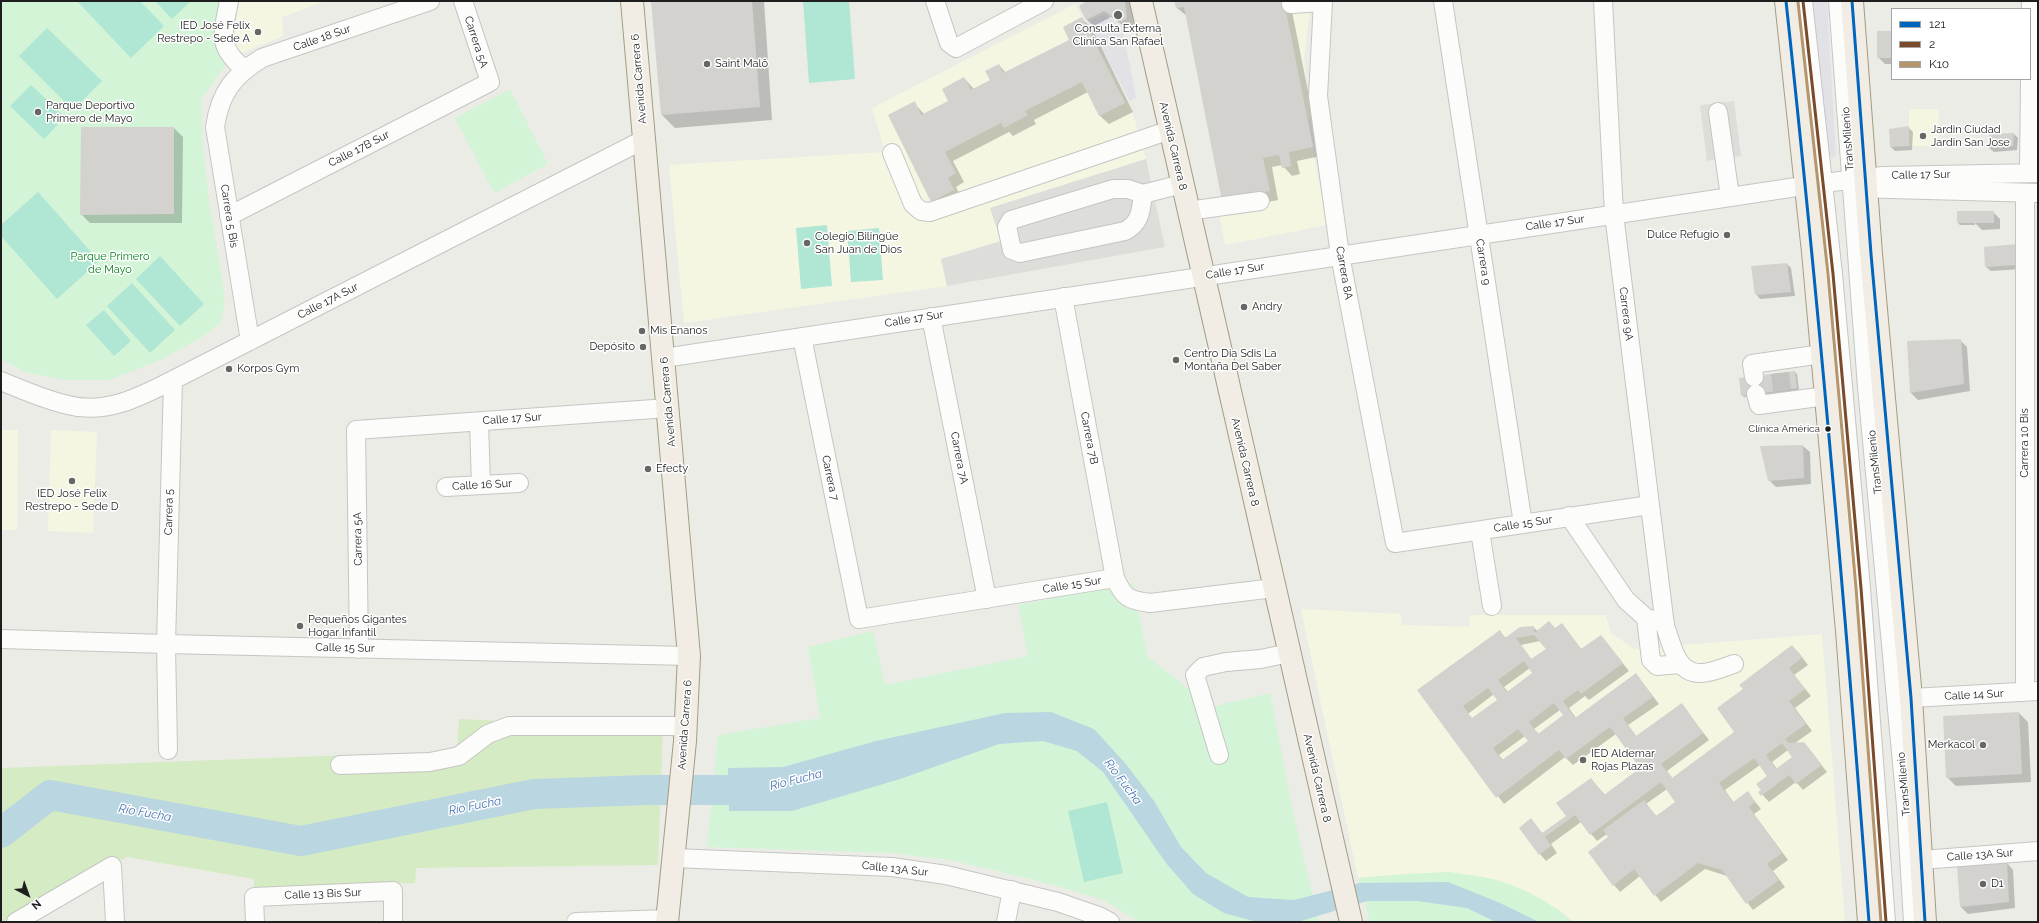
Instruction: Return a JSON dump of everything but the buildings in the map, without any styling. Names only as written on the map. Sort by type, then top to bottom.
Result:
[{"type":"main road","name":"Avenida Carrera 6","points":[[632,1],[689,656],[686,728],[668,920]]},
{"type":"main road","name":"Avenida Carrera 8","points":[[1141,1],[1350,918]]},
{"type":"main road","points":[[1786,1],[1817,185],[1822,354],[1861,801],[1869,922]]},
{"type":"main road","points":[[1852,1],[1858,184],[1891,489],[1911,698],[1925,922]]},
{"type":"street","points":[[229,1],[224,43],[230,57],[244,69]]},
{"type":"street","name":"Calle 18 Sur","points":[[225,92],[244,69],[262,58],[430,1]]},
{"type":"street","name":"Carrera 5A","points":[[463,1],[490,82]]},
{"type":"street","points":[[935,1],[950,43],[956,48],[1044,1]]},
{"type":"street","points":[[1291,4],[1323,1]]},
{"type":"street","name":"Carrera 8A","points":[[1323,1],[1318,96],[1340,255],[1395,543]]},
{"type":"street","name":"Carrera 9","points":[[1442,1],[1523,524]]},
{"type":"street","name":"Carrera 9A","points":[[1603,1],[1614,214],[1665,624],[1680,664]]},
{"type":"street","points":[[1803,1],[1817,185],[1832,274],[1861,588],[1886,922]]},
{"type":"street","name":"TransMilenio","points":[[1838,1],[1858,184],[1867,387],[1906,806],[1913,922]]},
{"type":"street","points":[[2030,80],[2034,173]]},
{"type":"street","name":"Calle 17B Sur","points":[[229,216],[490,82]]},
{"type":"street","name":"Carrera 5 Bis","points":[[225,92],[217,111],[214,127],[250,341]]},
{"type":"street","points":[[1718,112],[1730,197]]},
{"type":"street","points":[[892,153],[913,204],[921,211],[930,212],[1170,130]]},
{"type":"street","name":"Calle 17A Sur","points":[[1,382],[68,406],[85,408],[115,405],[128,401],[250,341],[645,139]]},
{"type":"street","name":"Calle 17 Sur","points":[[1858,184],[1883,176],[2034,173]]},
{"type":"street","points":[[1144,194],[1139,218],[1134,226],[1125,231],[1020,253],[1012,250],[1007,226],[1011,220],[1113,189],[1128,189],[1144,194],[1182,184]]},
{"type":"street","name":"Calle 17 Sur","points":[[664,358],[1479,234],[1817,185],[1858,184],[2031,193]]},
{"type":"street","name":"Carrera 10 Bis","points":[[2031,193],[2032,692]]},
{"type":"street","points":[[1188,211],[1260,201]]},
{"type":"street","name":"Carrera 7B","points":[[1062,297],[1115,578]]},
{"type":"street","name":"Carrera 7A","points":[[931,317],[987,599]]},
{"type":"street","name":"Carrera 7","points":[[802,337],[859,619]]},
{"type":"street","points":[[1822,354],[1781,381],[1759,405],[1752,364],[1781,381],[1826,396]]},
{"type":"street","name":"Carrera 5","points":[[168,750],[166,644],[173,380]]},
{"type":"street","name":"Calle 17 Sur","points":[[356,430],[668,408]]},
{"type":"street","points":[[479,422],[481,485]]},
{"type":"street","name":"Carrera 5A","points":[[356,430],[359,649]]},
{"type":"street","name":"Calle 16 Sur","points":[[446,487],[519,484]]},
{"type":"street","name":"Calle 15 Sur","points":[[1395,543],[1650,505]]},
{"type":"street","points":[[1569,516],[1626,600],[1646,618],[1665,624]]},
{"type":"street","points":[[1480,531],[1492,606]]},
{"type":"street","name":"Calle 15 Sur","points":[[859,619],[1115,578],[1122,593],[1134,601],[1150,603],[1274,588]]},
{"type":"street","points":[[1646,618],[1651,660],[1657,666],[1680,664],[1688,670],[1701,673],[1734,664]]},
{"type":"street","name":"Calle 15 Sur","points":[[1,638],[166,644],[689,656]]},
{"type":"street","points":[[1219,755],[1195,674],[1203,667],[1226,662],[1261,659],[1289,653]]},
{"type":"street","name":"Calle 14 Sur","points":[[1911,698],[2032,692]]},
{"type":"street","points":[[340,765],[430,762],[459,756],[488,734],[509,726],[673,726],[686,728]]},
{"type":"street","name":"Calle 13A Sur","points":[[1922,860],[2038,851]]},
{"type":"street","name":"Calle 13A Sur","points":[[674,858],[892,867],[946,875],[1012,890],[1058,902],[1101,917],[1110,922]]},
{"type":"street","points":[[16,922],[112,866],[115,922]]},
{"type":"street","points":[[1006,922],[1012,890]]},
{"type":"street","name":"Calle 13 Bis Sur","points":[[255,922],[254,897],[393,891],[393,922]]},
{"type":"street","points":[[576,922],[668,920]]},
{"type":"shaded area","name":"IED José Felix Restrepo - Sede A","points":[[238,1],[326,1],[282,17],[283,36],[232,57]]},
{"type":"shaded area","points":[[1174,1],[1311,1],[1304,57],[1310,119],[1307,119],[1327,225],[1225,245],[1218,207],[1222,200],[1184,7],[1176,8]]},
{"type":"shaded area","points":[[1811,1],[1827,1],[1836,155],[1833,158],[1828,155]]},
{"type":"shaded area","points":[[1075,4],[1131,107],[1146,159],[990,208],[1001,241],[941,259],[947,286],[684,323],[669,165],[885,152],[872,108]]},
{"type":"shaded area","points":[[1104,14],[1122,26],[1136,97],[1130,101],[1087,22]]},
{"type":"shaded area","points":[[1734,101],[1741,156],[1707,161],[1700,105]]},
{"type":"shaded area","name":"Jardin Ciudad Jardin San Jose","points":[[1909,109],[1939,109],[1938,146],[1909,146]]},
{"type":"shaded area","points":[[1146,159],[1165,247],[947,286],[941,259],[1001,241],[990,208]]},
{"type":"shaded area","points":[[1,430],[18,430],[17,530],[1,530]]},
{"type":"shaded area","name":"IED José Felix Restrepo - Sede D","points":[[51,430],[97,432],[93,533],[48,531]]},
{"type":"shaded area","name":"IED Aldemar Rojas Plazas","points":[[1301,609],[1401,614],[1402,625],[1469,627],[1470,615],[1606,615],[1610,632],[1634,649],[1822,634],[1845,922],[1573,922],[1561,911],[1530,894],[1499,881],[1448,872],[1358,878]]},
{"type":"green space","name":"Parque Primero de Mayo","points":[[1,1],[238,1],[232,57],[201,99],[203,149],[225,305],[220,324],[201,338],[156,362],[109,380],[65,380],[27,373],[1,359]]},
{"type":"green space","points":[[77,1],[140,1],[164,26],[131,58]]},
{"type":"green space","points":[[155,1],[191,1],[172,19]]},
{"type":"green space","points":[[803,1],[849,1],[855,79],[809,83]]},
{"type":"green space","points":[[47,28],[102,81],[73,110],[19,56]]},
{"type":"green space","name":"Parque Deportivo Primero de Mayo","points":[[31,85],[65,117],[44,139],[10,106]]},
{"type":"green space","points":[[510,89],[548,164],[494,193],[455,118]]},
{"type":"green space","points":[[38,192],[99,261],[57,299],[1,236],[1,225]]},
{"type":"green space","points":[[827,225],[832,286],[801,289],[796,228]]},
{"type":"green space","points":[[879,228],[883,280],[851,282],[847,231]]},
{"type":"green space","points":[[160,256],[204,304],[180,326],[136,279]]},
{"type":"green space","points":[[132,283],[175,330],[150,353],[107,306]]},
{"type":"green space","points":[[104,310],[131,341],[114,356],[86,325]]},
{"type":"green space","points":[[1133,583],[1147,656],[1211,707],[1270,693],[1295,821],[1319,922],[1140,922],[1103,900],[1050,884],[951,860],[890,853],[707,847],[718,735],[820,718],[808,647],[873,631],[885,685],[1028,656],[1018,605]]},
{"type":"green space","points":[[459,719],[663,728],[658,865],[416,868],[415,883],[254,890],[254,879],[127,857],[11,922],[1,922],[1,768],[457,751]]},
{"type":"green space","points":[[1107,802],[1123,873],[1084,882],[1068,811]]},
{"type":"green space","points":[[1450,872],[1494,879],[1520,888],[1548,903],[1573,922],[1370,922],[1358,878]]},
{"type":"water","points":[[1051,712],[1094,729],[1125,763],[1154,801],[1181,847],[1206,873],[1248,897],[1294,900],[1360,883],[1448,882],[1500,903],[1539,922],[1496,922],[1467,908],[1417,901],[1367,901],[1301,921],[1257,922],[1224,913],[1193,894],[1166,863],[1103,772],[1077,751],[1043,741],[999,744],[900,779],[792,811],[729,811],[728,768],[783,767],[876,741],[1005,713]]},
{"type":"waterway","name":"Río Fucha","points":[[1,833],[50,795],[301,841],[534,794],[647,790],[750,790],[770,788]]},
{"type":"tunnel","points":[[1780,373],[1782,390]]},
{"type":"transit line","name":"121","points":[[1786,1],[1810,231],[1831,462],[1869,922]]},
{"type":"transit line","name":"2","points":[[1803,1],[1833,274],[1861,588],[1886,922]]},
{"type":"transit line","name":"121","points":[[1852,1],[1871,254],[1911,698],[1925,922]]},
{"type":"transit line","name":"K10","points":[[1798,2],[1828,274],[1856,588],[1881,922]]},
{"type":"place","name":"Consulta Externa Clínica San Rafael","points":[[1118,15]]},
{"type":"place","name":"IED José Felix Restrepo - Sede A","points":[[258,32]]},
{"type":"place","name":"Saint Malô","points":[[707,64]]},
{"type":"place","name":"Parque Deportivo Primero de Mayo","points":[[38,112]]},
{"type":"place","name":"Jardin Ciudad Jardin San Jose","points":[[1923,136]]},
{"type":"place","name":"Dulce Refugio","points":[[1727,235]]},
{"type":"place","name":"Colegio Bilingüe San Juan de Dios","points":[[807,243]]},
{"type":"place","name":"Andry","points":[[1244,307]]},
{"type":"place","name":"Mis Enanos","points":[[642,331]]},
{"type":"place","name":"Depósito","points":[[643,347]]},
{"type":"place","name":"Centro Dia Sdis La Montaña Del Saber","points":[[1176,360]]},
{"type":"place","name":"Korpos Gym","points":[[229,369]]},
{"type":"place","name":"Clínica América","points":[[1828,429]]},
{"type":"place","name":"Efecty","points":[[648,469]]},
{"type":"place","name":"IED José Felix Restrepo - Sede D","points":[[72,481]]},
{"type":"place","name":"Pequeños Gigantes Hogar Infantil","points":[[300,626]]},
{"type":"place","name":"Merkacol","points":[[1983,745]]},
{"type":"place","name":"IED Aldemar Rojas Plazas","points":[[1583,760]]},
{"type":"place","name":"D1","points":[[1983,884]]}]
